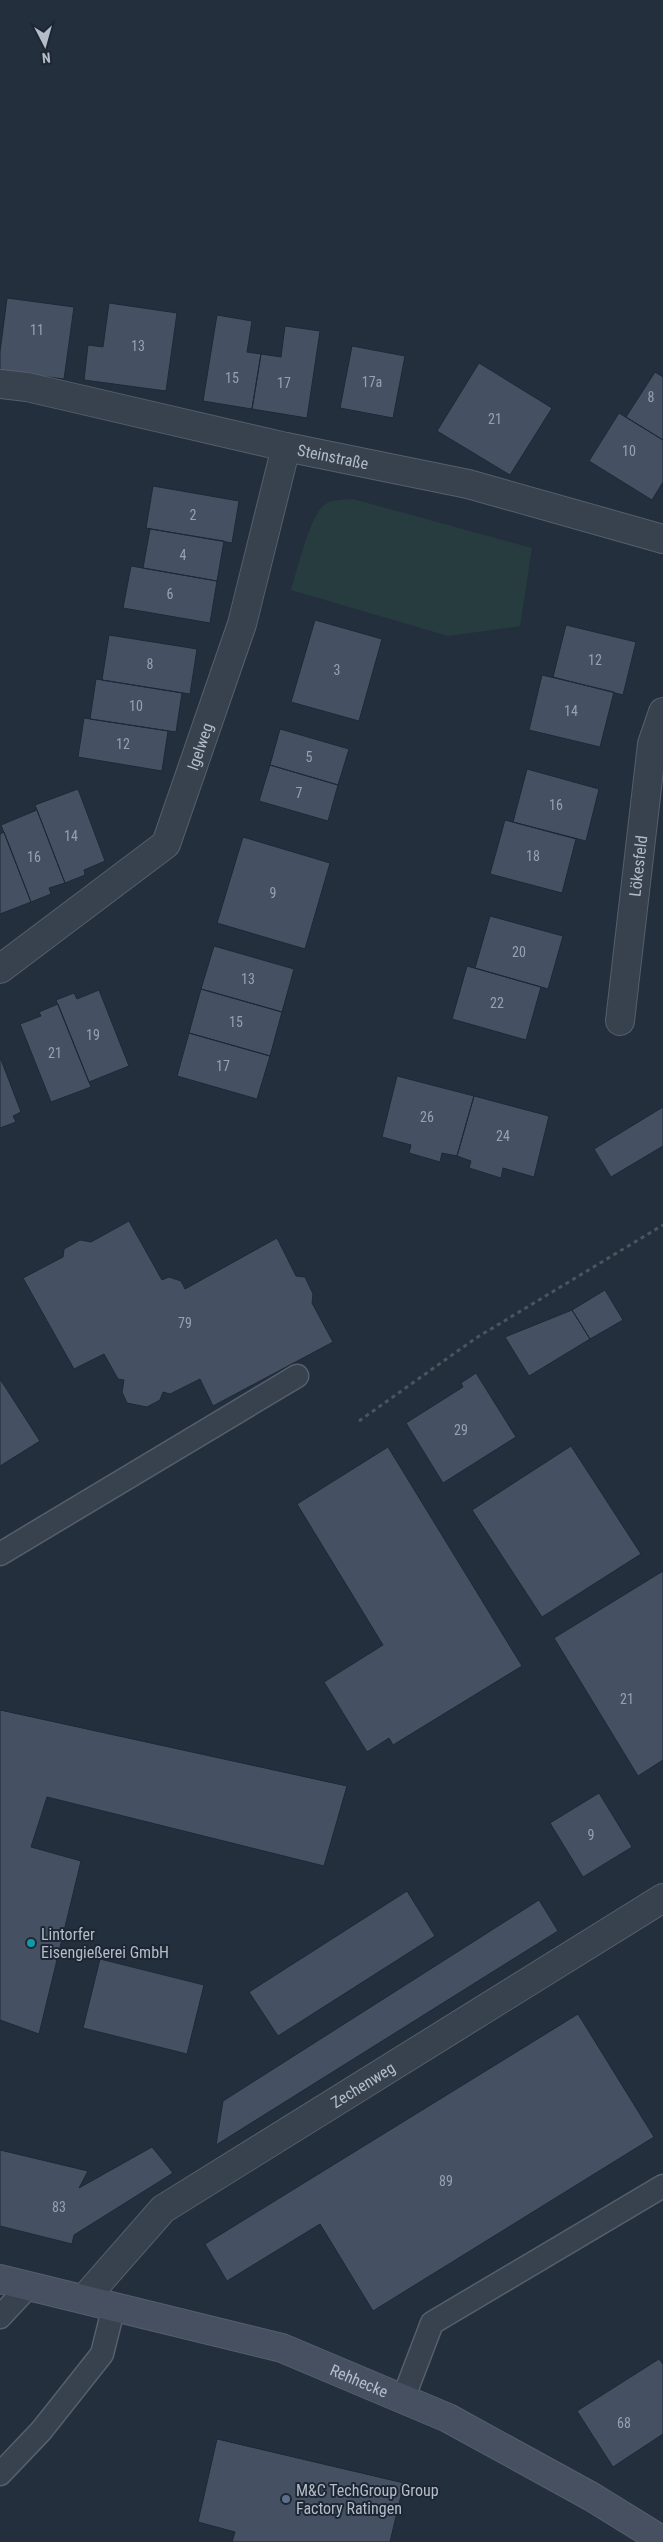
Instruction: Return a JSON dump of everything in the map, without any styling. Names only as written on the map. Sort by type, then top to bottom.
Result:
[{"type":"street","name":"Steinstraße","points":[[0,384],[27,387],[286,446],[468,484],[663,540]]},
{"type":"street","name":"Igelweg","points":[[0,969],[166,844],[242,624],[286,446]]},
{"type":"street","name":"Lökesfeld","points":[[620,1021],[652,744],[663,712]]},
{"type":"street","name":"Zechenweg","points":[[84,2299],[163,2208],[663,1898]]},
{"type":"street","name":"Rehhecke","points":[[0,2279],[282,2348],[448,2418],[592,2496],[663,2541]]},
{"type":"lane","points":[[0,1554],[297,1376]]},
{"type":"lane","points":[[403,2398],[432,2323],[663,2186]]},
{"type":"lane","points":[[0,2317],[29,2286]]},
{"type":"lane","points":[[0,2474],[41,2431],[102,2354],[114,2306]]},
{"type":"path","points":[[359,1421],[476,1338],[663,1225]]},
{"type":"green space","points":[[353,499],[532,548],[520,626],[448,636],[291,590],[308,533],[318,513],[329,502]]},
{"type":"building","points":[[7,298],[74,307],[64,379],[0,371],[0,352]]},
{"type":"building","points":[[109,303],[177,313],[166,391],[84,380],[88,345],[103,347]]},
{"type":"building","points":[[217,315],[252,321],[247,352],[261,354],[252,409],[203,401]]},
{"type":"building","points":[[285,326],[320,331],[307,418],[252,409],[261,354],[281,357]]},
{"type":"building","points":[[352,346],[405,356],[393,418],[340,408]]},
{"type":"building","points":[[479,363],[552,408],[510,475],[437,431]]},
{"type":"building","points":[[655,372],[663,377],[663,440],[626,417]]},
{"type":"building","points":[[619,413],[663,440],[663,482],[652,500],[589,461]]},
{"type":"building","points":[[153,486],[239,501],[232,543],[146,528]]},
{"type":"building","points":[[150,529],[224,541],[217,581],[143,568]]},
{"type":"building","points":[[131,566],[217,581],[210,623],[123,608]]},
{"type":"building","points":[[315,620],[382,639],[359,721],[291,702]]},
{"type":"building","points":[[566,625],[636,642],[623,695],[553,677]]},
{"type":"building","points":[[109,635],[197,649],[190,694],[102,680]]},
{"type":"building","points":[[542,675],[614,692],[600,747],[529,730]]},
{"type":"building","points":[[96,679],[182,693],[176,732],[90,719]]},
{"type":"building","points":[[84,718],[168,731],[162,771],[78,757]]},
{"type":"building","points":[[280,729],[349,749],[338,785],[270,765]]},
{"type":"building","points":[[270,765],[338,785],[328,821],[259,801]]},
{"type":"building","points":[[527,769],[599,789],[586,841],[513,822]]},
{"type":"building","points":[[78,789],[105,861],[84,870],[85,875],[65,883],[35,805]]},
{"type":"building","points":[[37,810],[65,883],[49,888],[51,894],[31,902],[1,825]]},
{"type":"building","points":[[505,820],[576,839],[562,893],[490,874]]},
{"type":"building","points":[[4,832],[31,902],[0,914],[0,834]]},
{"type":"building","points":[[243,837],[330,863],[305,949],[217,923]]},
{"type":"building","points":[[490,916],[563,936],[548,989],[475,968]]},
{"type":"building","points":[[214,946],[294,969],[282,1012],[201,989]]},
{"type":"building","points":[[467,966],[541,987],[526,1040],[452,1019]]},
{"type":"building","points":[[201,989],[282,1012],[270,1056],[189,1033]]},
{"type":"building","points":[[99,990],[129,1066],[89,1082],[56,1000],[74,993],[77,999]]},
{"type":"building","points":[[58,1004],[91,1087],[51,1102],[20,1024],[41,1016],[39,1012]]},
{"type":"building","points":[[189,1033],[270,1056],[257,1099],[177,1076]]},
{"type":"building","points":[[0,1057],[21,1112],[13,1116],[16,1122],[0,1128]]},
{"type":"building","points":[[397,1076],[474,1096],[457,1156],[442,1153],[440,1162],[409,1153],[411,1145],[382,1137]]},
{"type":"building","points":[[474,1096],[549,1116],[534,1177],[503,1168],[501,1178],[469,1168],[471,1161],[457,1156]]},
{"type":"building","points":[[663,1107],[663,1146],[611,1177],[594,1149]]},
{"type":"building","points":[[129,1221],[162,1280],[169,1277],[181,1281],[185,1289],[277,1238],[296,1276],[305,1277],[313,1294],[312,1303],[333,1342],[213,1406],[200,1379],[170,1394],[163,1392],[160,1400],[147,1407],[127,1403],[122,1392],[124,1380],[118,1379],[104,1354],[74,1369],[23,1278],[63,1257],[64,1249],[80,1240],[91,1242]]},
{"type":"building","points":[[605,1290],[623,1320],[590,1339],[572,1310]]},
{"type":"building","points":[[572,1310],[590,1339],[529,1376],[505,1337]]},
{"type":"building","points":[[476,1373],[516,1437],[443,1483],[406,1423],[463,1387],[461,1383]]},
{"type":"building","points":[[0,1379],[40,1441],[0,1466]]},
{"type":"building","points":[[571,1446],[641,1554],[542,1617],[472,1510]]},
{"type":"building","points":[[388,1447],[522,1666],[393,1745],[389,1738],[367,1752],[324,1682],[383,1645],[297,1504]]},
{"type":"building","points":[[663,1571],[663,1760],[638,1776],[554,1638]]},
{"type":"building","name":"Lintorfer Eisengießerei GmbH","points":[[0,1710],[347,1786],[324,1866],[47,1797],[31,1847],[81,1861],[39,2034],[0,2020]]},
{"type":"building","points":[[599,1793],[632,1847],[583,1877],[550,1823]]},
{"type":"building","points":[[407,1891],[435,1936],[278,2036],[249,1992]]},
{"type":"building","points":[[539,1900],[558,1931],[216,2145],[223,2101]]},
{"type":"building","points":[[100,1959],[204,1985],[187,2054],[83,2028]]},
{"type":"building","points":[[578,2014],[654,2137],[373,2311],[320,2224],[227,2281],[205,2244]]},
{"type":"building","points":[[152,2147],[173,2173],[74,2235],[72,2244],[0,2226],[0,2150],[88,2171],[79,2188]]},
{"type":"building","points":[[659,2359],[663,2364],[663,2434],[613,2467],[577,2411]]},
{"type":"building","points":[[217,2439],[404,2483],[390,2542],[232,2542],[235,2532],[198,2522]]},
{"type":"place","name":"Lintorfer Eisengießerei GmbH","points":[[31,1943]]},
{"type":"place","name":"M&C TechGroup Group Factory Ratingen","points":[[286,2499]]}]
